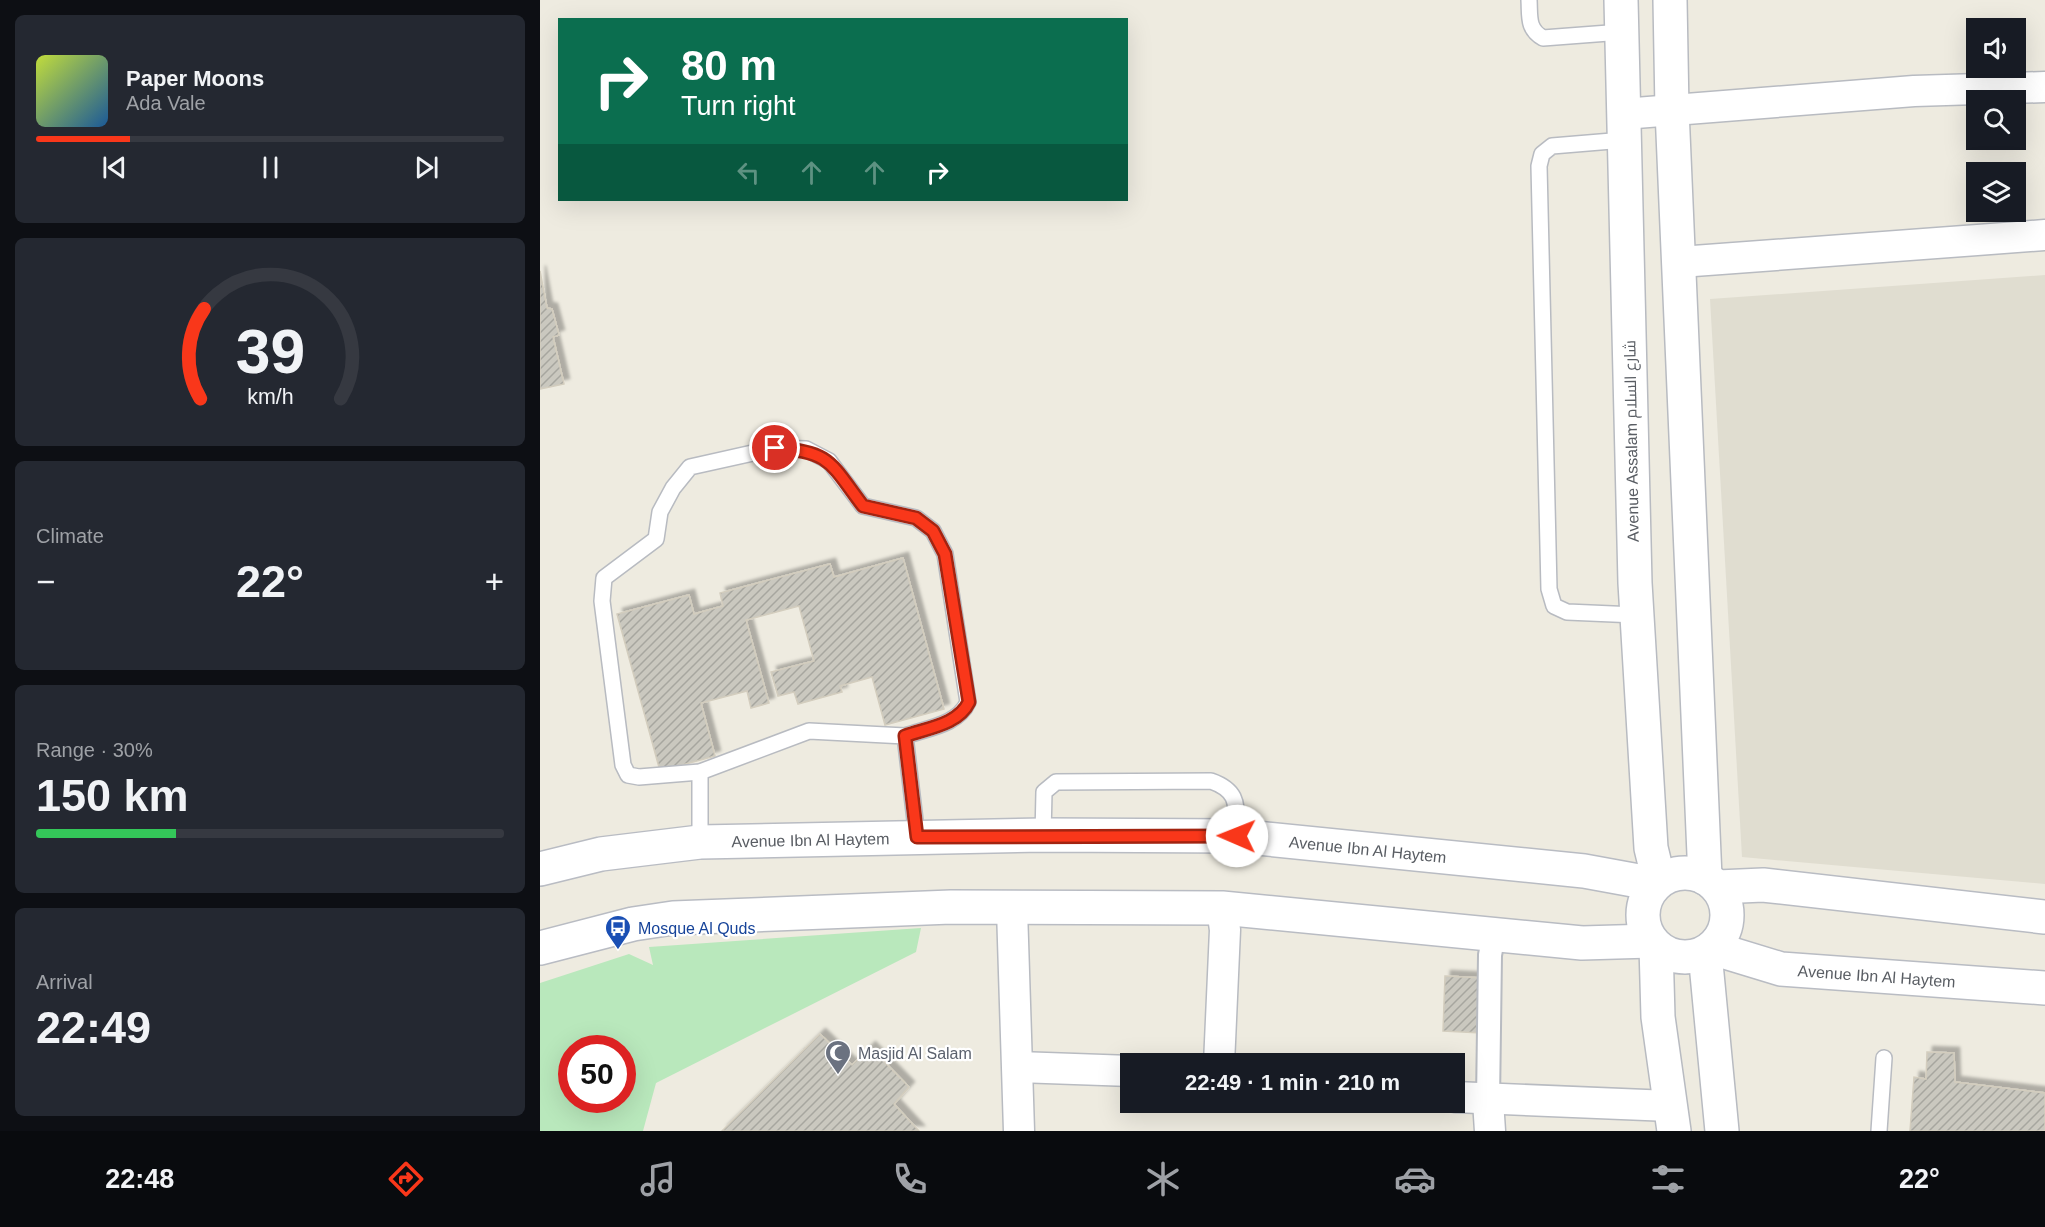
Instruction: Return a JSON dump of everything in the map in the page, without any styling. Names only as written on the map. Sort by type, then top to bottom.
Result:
[{"type":"main road","points":[[540,948],[633,924],[684,917],[951,907],[1222,908],[1582,943],[1653,943],[1667,953],[1680,957],[1693,957],[1709,950],[1723,934],[1728,919],[1726,902],[1711,882],[1672,110],[1670,0]]},
{"type":"main road","name":"Avenue Assalam شارع السلام","points":[[1622,16],[1636,615],[1651,848],[1657,882]]},
{"type":"main road","name":"Avenue Ibn Al Haytem","points":[[540,869],[601,854],[700,842],[1043,835],[1237,836],[1584,871],[1657,882]]},
{"type":"main road","points":[[1672,1119],[1657,1007],[1653,943],[1643,922],[1645,902],[1657,882],[1682,872],[1711,882],[1763,885],[2045,917]]},
{"type":"main road","points":[[1709,950],[1722,1131]]},
{"type":"main road","name":"Avenue Ibn Al Haytem","points":[[1709,950],[1781,969],[2045,988]]},
{"type":"street","points":[[1623,127],[1672,110],[1914,91],[2045,87]]},
{"type":"street","points":[[1680,262],[2045,235]]},
{"type":"street","points":[[1219,1053],[1225,930],[1222,908]]},
{"type":"street","points":[[1012,909],[1019,1131]]},
{"type":"street","points":[[1490,1131],[1488,1101],[1490,955],[1494,934]]},
{"type":"street","points":[[1018,1067],[1120,1071]]},
{"type":"street","points":[[1465,1098],[1672,1119]]},
{"type":"lane","points":[[1529,0],[1530,24],[1534,33],[1543,38],[1622,16]]},
{"type":"lane","points":[[1623,127],[1552,146],[1542,154],[1539,166],[1549,589],[1554,606],[1567,612],[1636,615]]},
{"type":"lane","points":[[775,448],[806,449],[829,461],[863,506],[916,518],[933,531],[945,554],[969,702],[964,712],[955,719],[905,736],[809,731],[700,772],[639,777],[628,775],[623,765],[602,601],[604,578],[656,539],[660,512],[673,488],[690,467],[775,448]]},
{"type":"lane","points":[[905,736],[917,837]]},
{"type":"lane","points":[[700,772],[700,842]]},
{"type":"lane","points":[[1043,835],[1044,792],[1056,782],[1211,781],[1226,786],[1234,796],[1237,836]]},
{"type":"lane","points":[[1879,1131],[1884,1058]]},
{"type":"shaded area","points":[[2045,275],[2045,884],[1742,857],[1710,299]]},
{"type":"green space","points":[[921,928],[916,952],[656,1083],[643,1131],[540,1131],[540,983],[629,954],[653,965],[649,947]]},
{"type":"building","points":[[540,271],[547,308],[552,309],[559,335],[553,337],[564,384],[540,389]]},
{"type":"building","points":[[903,558],[944,709],[885,725],[872,677],[840,686],[842,692],[798,704],[794,692],[778,696],[771,672],[814,661],[799,606],[746,620],[769,703],[751,708],[747,691],[701,703],[715,756],[660,771],[617,614],[689,595],[694,614],[723,606],[720,593],[830,564],[834,577]]},
{"type":"building","points":[[1445,976],[1482,978],[1481,1033],[1443,1031]]},
{"type":"building","name":"Masjid Al Salam","points":[[820,1034],[852,1065],[870,1047],[909,1087],[894,1104],[919,1131],[722,1131]]},
{"type":"building","points":[[1927,1052],[1954,1053],[1955,1082],[2045,1093],[2045,1131],[1910,1131],[1914,1077],[1926,1079]]},
{"type":"place","name":"Mosque Al Quds","points":[[618,951]]},
{"type":"place","name":"Masjid Al Salam","points":[[838,1076]]},
{"type":"route","points":[[775,448],[806,449],[829,461],[863,506],[916,518],[933,531],[945,554],[969,702],[964,712],[955,719],[905,736],[917,837],[1237,836]]}]
